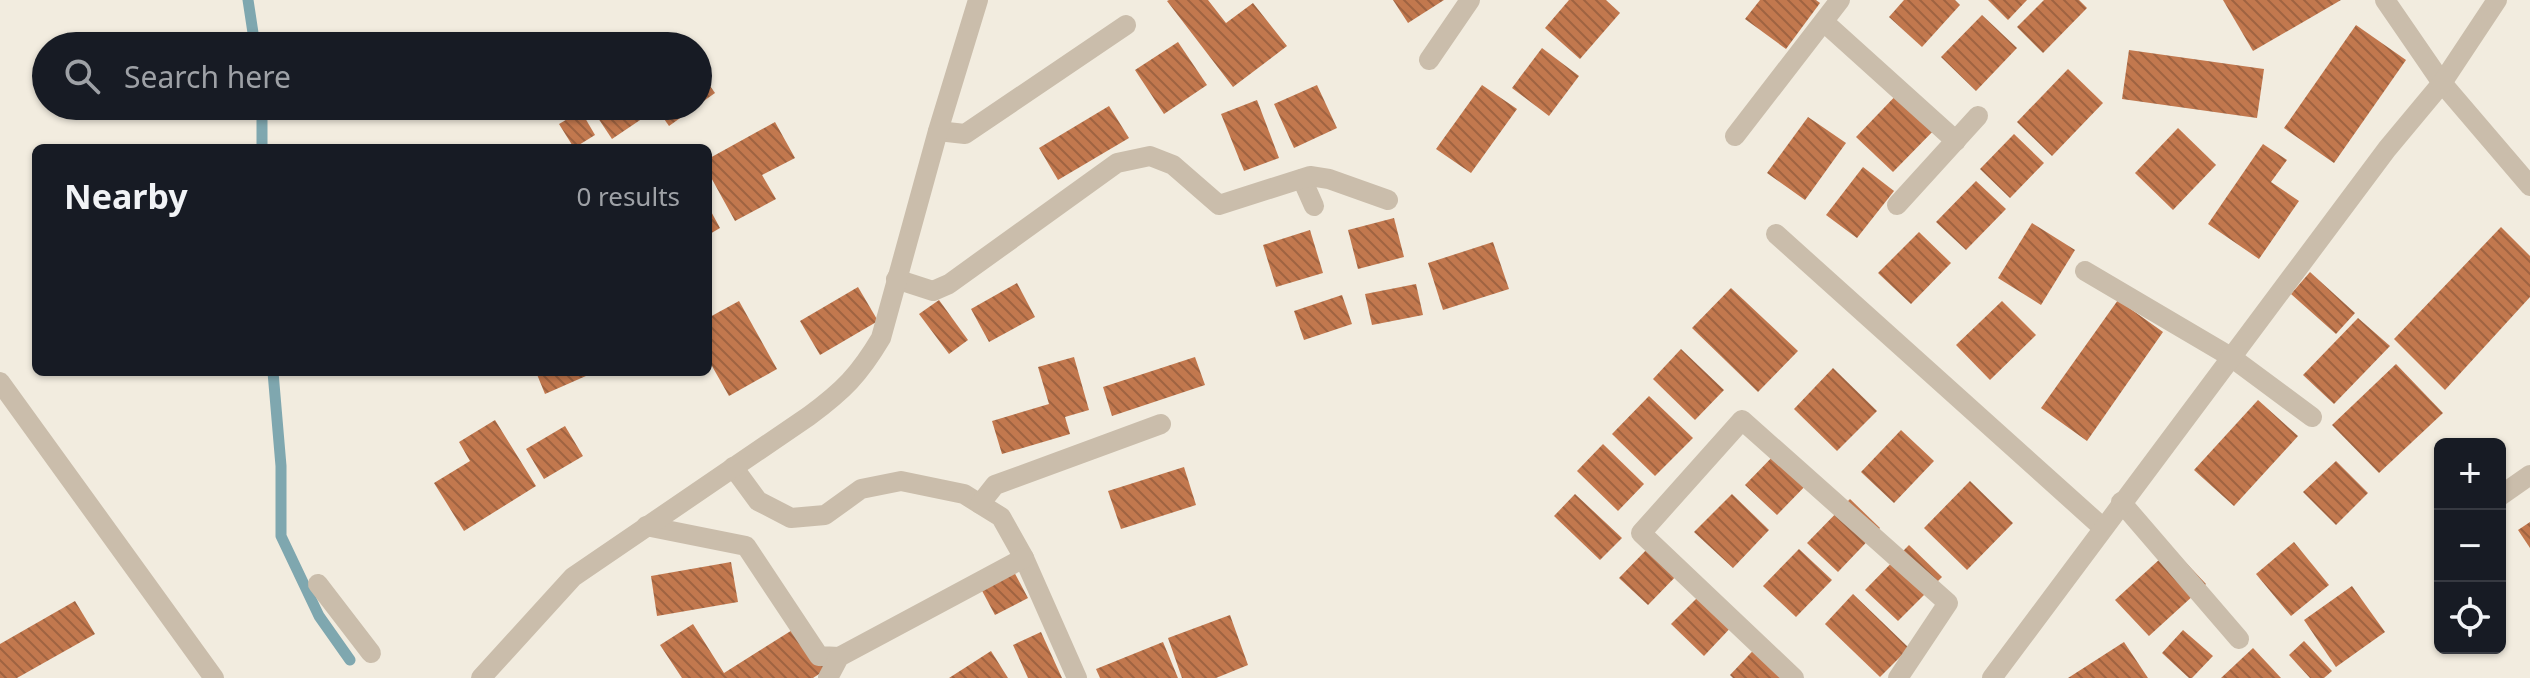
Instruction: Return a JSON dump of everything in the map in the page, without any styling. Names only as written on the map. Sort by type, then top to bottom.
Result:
[{"type":"street","points":[[481,678],[573,577],[845,389],[866,363],[881,338],[978,0]]},
{"type":"street","points":[[1429,60],[1470,0]]},
{"type":"street","points":[[1735,136],[1840,0]]},
{"type":"street","points":[[2385,0],[2442,83],[2530,186]]},
{"type":"street","points":[[1992,678],[2387,149],[2442,83],[2497,0]]},
{"type":"street","points":[[1824,22],[1956,141]]},
{"type":"street","points":[[938,131],[965,134],[1126,25]]},
{"type":"street","points":[[1897,205],[1978,116]]},
{"type":"street","points":[[896,279],[933,291],[949,284],[1117,163],[1150,156],[1173,165],[1219,205],[1310,176],[1329,179],[1388,200]]},
{"type":"street","points":[[1302,179],[1314,206]]},
{"type":"street","points":[[1776,234],[2102,527]]},
{"type":"street","points":[[2085,271],[2231,357],[2312,417]]},
{"type":"street","points":[[0,382],[214,678]]},
{"type":"street","points":[[1794,678],[1641,533],[1742,420],[1948,603],[1898,678]]},
{"type":"street","points":[[980,504],[995,485],[1161,424]]},
{"type":"street","points":[[733,467],[758,501],[791,518],[825,515],[861,489],[901,481],[964,494],[1001,517],[1024,558],[1077,678]]},
{"type":"street","points":[[2506,492],[2530,475]]},
{"type":"street","points":[[2121,502],[2239,639]]},
{"type":"street","points":[[646,526],[746,546],[819,656],[839,657],[1024,558]]},
{"type":"street","points":[[318,584],[371,653]]},
{"type":"street","points":[[828,678],[839,657]]},
{"type":"building","points":[[1169,0],[1208,0],[1226,23],[1253,3],[1287,46],[1233,87]]},
{"type":"building","points":[[1393,0],[1444,0],[1408,23]]},
{"type":"building","points":[[1569,0],[1606,0],[1620,13],[1580,59],[1545,28]]},
{"type":"building","points":[[1760,0],[1816,0],[1820,3],[1786,49],[1745,19]]},
{"type":"building","points":[[1904,0],[1955,0],[1960,5],[1922,47],[1889,17]]},
{"type":"building","points":[[1988,0],[2027,0],[2008,20]]},
{"type":"building","points":[[2044,0],[2079,0],[2087,8],[2043,53],[2017,27]]},
{"type":"building","points":[[2223,0],[2341,0],[2253,51]]},
{"type":"building","points":[[1982,15],[2017,48],[1976,91],[1941,57]]},
{"type":"building","points":[[2356,25],[2406,60],[2334,163],[2284,128]]},
{"type":"building","points":[[1178,42],[1207,85],[1164,114],[1135,70]]},
{"type":"building","points":[[1542,48],[1579,76],[1549,116],[1512,88]]},
{"type":"building","points":[[2129,50],[2264,69],[2257,118],[2122,99]]},
{"type":"building","points":[[2068,69],[2103,103],[2052,156],[2017,122]]},
{"type":"building","points":[[1317,85],[1337,128],[1294,148],[1274,104]]},
{"type":"building","points":[[1482,85],[1517,109],[1471,173],[1436,149]]},
{"type":"building","points":[[1905,86],[1942,122],[1893,172],[1856,137]]},
{"type":"building","points":[[1257,100],[1279,158],[1244,171],[1221,114]]},
{"type":"building","points":[[1109,106],[1129,138],[1058,180],[1039,148]]},
{"type":"building","points":[[1808,117],[1846,143],[1805,200],[1767,173]]},
{"type":"building","points":[[566,120],[586,120],[595,135],[580,144],[572,144],[559,124]]},
{"type":"building","points":[[599,120],[640,120],[612,139]]},
{"type":"building","points":[[775,122],[795,158],[762,175],[776,199],[735,221],[712,179],[712,157]]},
{"type":"building","points":[[2178,128],[2216,165],[2173,210],[2135,173]]},
{"type":"building","points":[[2014,134],[2044,163],[2010,198],[1980,169]]},
{"type":"building","points":[[2263,144],[2287,160],[2271,182],[2299,201],[2259,259],[2208,224]]},
{"type":"building","points":[[1863,167],[1894,191],[1857,238],[1826,215]]},
{"type":"building","points":[[1976,181],[2006,209],[1966,250],[1936,222]]},
{"type":"building","points":[[712,213],[720,228],[712,233]]},
{"type":"building","points":[[1394,218],[1404,257],[1358,269],[1348,230]]},
{"type":"building","points":[[2032,223],[2075,250],[2041,305],[1998,278]]},
{"type":"building","points":[[2501,227],[2530,256],[2530,297],[2445,390],[2394,339]]},
{"type":"building","points":[[1310,230],[1323,273],[1276,287],[1263,245]]},
{"type":"building","points":[[1919,232],[1951,263],[1911,304],[1878,273]]},
{"type":"building","points":[[1493,242],[1509,289],[1443,310],[1428,263]]},
{"type":"building","points":[[2310,272],[2355,313],[2336,334],[2291,294]]},
{"type":"building","points":[[1017,283],[1035,317],[989,342],[971,309]]},
{"type":"building","points":[[1416,284],[1423,315],[1372,325],[1365,294]]},
{"type":"building","points":[[858,287],[878,321],[820,355],[800,321]]},
{"type":"building","points":[[1731,288],[1798,351],[1758,392],[1692,328]]},
{"type":"building","points":[[1342,295],[1352,324],[1304,340],[1294,311]]},
{"type":"building","points":[[939,300],[968,340],[949,354],[919,314]]},
{"type":"building","points":[[2118,300],[2163,332],[2087,441],[2041,408]]},
{"type":"building","points":[[739,301],[777,369],[729,396],[712,366],[712,316]]},
{"type":"building","points":[[2002,301],[2036,335],[1990,380],[1956,345]]},
{"type":"building","points":[[2358,318],[2390,346],[2334,404],[2303,375]]},
{"type":"building","points":[[1681,349],[1724,390],[1695,420],[1653,379]]},
{"type":"building","points":[[1074,357],[1089,410],[1065,417],[1070,434],[1002,454],[992,421],[1049,404],[1038,367]]},
{"type":"building","points":[[1195,357],[1205,385],[1112,416],[1103,387]]},
{"type":"building","points":[[2396,364],[2443,413],[2379,473],[2332,425]]},
{"type":"building","points":[[1833,368],[1877,411],[1837,451],[1794,409]]},
{"type":"building","points":[[538,376],[586,376],[545,394]]},
{"type":"building","points":[[1649,396],[1693,438],[1655,476],[1612,434]]},
{"type":"building","points":[[2258,400],[2298,436],[2234,506],[2194,470]]},
{"type":"building","points":[[495,420],[536,486],[464,531],[434,483],[470,461],[459,442]]},
{"type":"building","points":[[565,426],[583,456],[544,479],[526,449]]},
{"type":"building","points":[[1901,430],[1934,461],[1894,503],[1861,472]]},
{"type":"building","points":[[1603,444],[1644,484],[1618,511],[1577,471]]},
{"type":"building","points":[[1783,446],[1815,476],[1777,515],[1745,485]]},
{"type":"building","points":[[2336,461],[2368,493],[2336,525],[2303,492]]},
{"type":"building","points":[[1184,467],[1196,505],[1121,529],[1108,491]]},
{"type":"building","points":[[1970,481],[2013,523],[1967,570],[1924,528]]},
{"type":"building","points":[[1575,494],[1622,538],[1600,560],[1554,516]]},
{"type":"building","points":[[1732,494],[1769,530],[1733,568],[1694,532]]},
{"type":"building","points":[[1850,499],[1880,528],[1838,572],[1807,543]]},
{"type":"building","points":[[2530,522],[2530,548],[2518,530]]},
{"type":"building","points":[[2294,542],[2329,585],[2291,616],[2256,574]]},
{"type":"building","points":[[1653,543],[1682,570],[1648,605],[1619,578]]},
{"type":"building","points":[[1909,545],[1942,577],[1898,621],[1865,590]]},
{"type":"building","points":[[2172,548],[2206,584],[2149,636],[2115,600]]},
{"type":"building","points":[[1799,549],[1832,580],[1796,617],[1763,586]]},
{"type":"building","points":[[731,562],[738,602],[657,616],[651,576]]},
{"type":"building","points":[[1013,570],[1028,598],[995,615],[980,587]]},
{"type":"building","points":[[2352,586],[2385,632],[2336,667],[2304,620]]},
{"type":"building","points":[[1703,592],[1735,623],[1704,656],[1671,624]]},
{"type":"building","points":[[1853,594],[1909,648],[1880,677],[1825,624]]},
{"type":"building","points":[[75,601],[95,634],[17,678],[0,678],[0,644]]},
{"type":"building","points":[[1230,615],[1248,665],[1216,678],[1182,678],[1168,638]]},
{"type":"building","points":[[805,622],[833,665],[813,678],[682,678],[660,645],[693,624],[724,673]]},
{"type":"building","points":[[2183,630],[2213,656],[2192,678],[2162,653]]},
{"type":"building","points":[[1041,632],[1062,678],[1028,678],[1013,645]]},
{"type":"building","points":[[1764,639],[1787,678],[1733,678],[1730,675]]},
{"type":"building","points":[[2304,641],[2332,671],[2324,678],[2310,678],[2289,655]]},
{"type":"building","points":[[1163,642],[1178,678],[1100,678],[1096,669]]},
{"type":"building","points":[[2124,642],[2148,678],[2068,678]]},
{"type":"building","points":[[2253,648],[2281,678],[2221,678]]},
{"type":"building","points":[[991,651],[1008,678],[949,678]]},
{"type":"waterway","points":[[248,0],[253,32]]},
{"type":"waterway","points":[[262,120],[262,144]]},
{"type":"waterway","points":[[273,376],[281,466],[281,536],[319,616],[350,660]]}]
